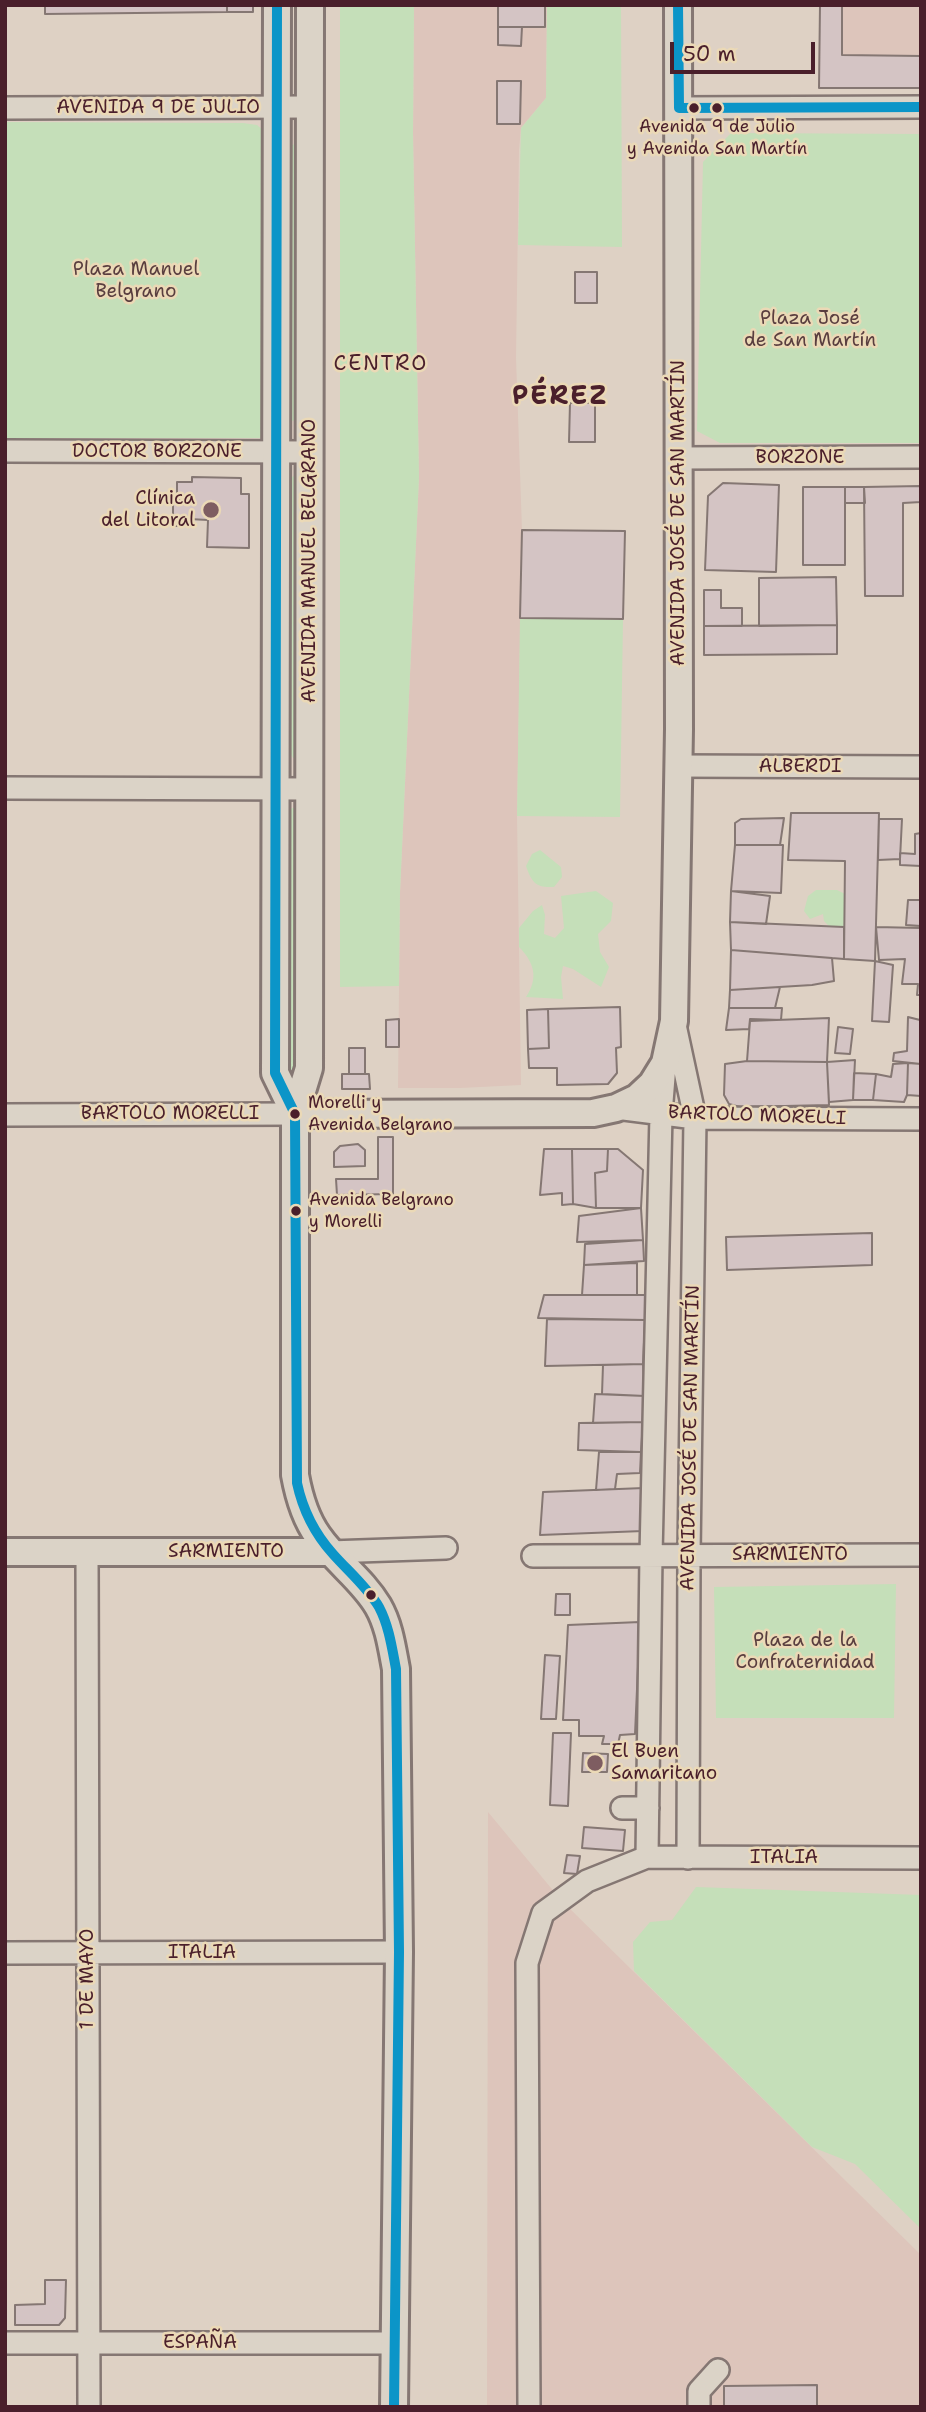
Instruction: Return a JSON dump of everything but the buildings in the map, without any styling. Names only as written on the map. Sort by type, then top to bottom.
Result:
[{"type":"main road","name":"AVENIDA MANUEL BELGRANO","points":[[277,5],[275,1073],[295,1114]]},
{"type":"main road","name":"AVENIDA MANUEL BELGRANO","points":[[310,5],[309,1068],[295,1114],[295,1475],[299,1499],[316,1535],[365,1588],[379,1608],[390,1637],[396,1669],[399,1952],[394,2407]]},
{"type":"main road","name":"AVENIDA JOSÉ DE SAN MARTÍN","points":[[665,1063],[674,1021],[678,766],[678,5]]},
{"type":"main road","points":[[616,1108],[637,1098],[652,1084],[665,1063]]},
{"type":"main road","name":"BARTOLO MORELLI","points":[[295,1114],[593,1113],[616,1108]]},
{"type":"main road","name":"AVENIDA MANUEL BELGRANO","points":[[295,1165],[307,1138],[317,1127],[343,1114]]},
{"type":"main road","name":"SARMIENTO","points":[[5,1552],[331,1552]]},
{"type":"street","name":"AVENIDA 9 DE JULIO","points":[[5,108],[310,107]]},
{"type":"street","points":[[679,108],[921,107]]},
{"type":"street","name":"DOCTOR BORZONE","points":[[5,451],[310,452]]},
{"type":"street","name":"BORZONE","points":[[679,458],[921,457]]},
{"type":"street","name":"ALBERDI","points":[[678,766],[921,767]]},
{"type":"street","points":[[5,788],[310,789]]},
{"type":"street","name":"AVENIDA JOSÉ DE SAN MARTÍN","points":[[674,1021],[695,1118],[688,1858]]},
{"type":"street","name":"AVENIDA JOSÉ DE SAN MARTÍN","points":[[647,1857],[650,1555],[661,1114],[665,1063]]},
{"type":"street","name":"BARTOLO MORELLI","points":[[616,1108],[695,1118],[921,1119]]},
{"type":"street","name":"BARTOLO MORELLI","points":[[5,1115],[295,1114]]},
{"type":"street","name":"SARMIENTO","points":[[331,1552],[446,1548]]},
{"type":"street","name":"1 DE MAYO","points":[[87,1552],[89,2407]]},
{"type":"street","name":"SARMIENTO","points":[[533,1556],[921,1555]]},
{"type":"street","points":[[622,1808],[648,1808]]},
{"type":"street","points":[[529,2407],[527,1963],[543,1913],[587,1881],[647,1857]]},
{"type":"street","name":"ITALIA","points":[[647,1857],[921,1858]]},
{"type":"street","name":"ITALIA","points":[[5,1953],[399,1952]]},
{"type":"street","name":"ESPAÑA","points":[[5,2343],[394,2343]]},
{"type":"street","points":[[699,2407],[699,2391],[718,2370]]},
{"type":"shaded area","points":[[414,5],[547,5],[546,98],[521,128],[519,150],[516,358],[522,530],[517,816],[521,1085],[398,1088],[400,892],[419,477],[413,133]]},
{"type":"shaded area","points":[[820,5],[921,5],[921,88],[819,88]]},
{"type":"shaded area","points":[[488,1812],[561,1900],[921,2255],[921,2407],[487,2407]]},
{"type":"green space","points":[[340,5],[414,5],[413,133],[419,477],[400,892],[399,986],[340,987]]},
{"type":"green space","points":[[547,5],[621,5],[622,247],[518,245],[521,128],[546,98]]},
{"type":"green space","name":"Plaza Manuel Belgrano","points":[[5,122],[243,123],[257,125],[264,131],[266,433],[260,438],[5,438]]},
{"type":"green space","name":"Plaza José de San Martín","points":[[731,133],[921,134],[921,443],[720,443],[697,431],[703,162]]},
{"type":"green space","points":[[297,143],[300,146],[300,418],[292,421],[289,418],[290,146]]},
{"type":"green space","points":[[293,476],[300,478],[297,757],[293,758],[289,751],[288,482]]},
{"type":"green space","points":[[520,618],[623,619],[620,817],[517,816]]},
{"type":"green space","points":[[292,808],[296,808],[296,1076],[292,1076],[288,1070],[288,814]]},
{"type":"green space","points":[[540,850],[561,867],[562,877],[554,887],[539,885],[528,872],[526,866],[532,854]]},
{"type":"green space","points":[[816,890],[837,890],[845,894],[844,927],[829,926],[824,921],[823,914],[810,919],[804,911],[808,896]]},
{"type":"green space","points":[[596,891],[613,903],[611,921],[598,934],[600,952],[609,967],[601,987],[573,969],[563,966],[563,999],[526,997],[532,983],[533,970],[519,947],[519,928],[533,911],[542,905],[545,915],[544,934],[555,938],[564,928],[561,896]]},
{"type":"green space","name":"Plaza de la Confraternidad","points":[[896,1584],[894,1718],[716,1718],[714,1587]]},
{"type":"green space","points":[[696,1887],[921,1895],[921,2229],[855,2164],[812,2147],[634,1971],[633,1942],[650,1922],[672,1920]]},
{"type":"transit line","points":[[277,5],[275,1073],[295,1114],[297,1483],[302,1503],[320,1538],[379,1607],[388,1629],[396,1669],[399,1952],[394,2407]]},
{"type":"transit line","points":[[678,5],[679,108],[921,107]]},
{"type":"place","name":"Avenida 9 de Julio y Avenida San Martín","points":[[717,108]]},
{"type":"place","name":"Clínica del Litoral","points":[[211,510]]},
{"type":"place","name":"Morelli y Avenida Belgrano","points":[[295,1114]]},
{"type":"place","name":"Avenida Belgrano y Morelli","points":[[296,1211]]},
{"type":"place","name":"El Buen Samaritano","points":[[595,1763]]},
{"type":"district","name":"CENTRO","points":[[381,365]]},
{"type":"district","name":"PÉREZ","points":[[560,397]]}]
